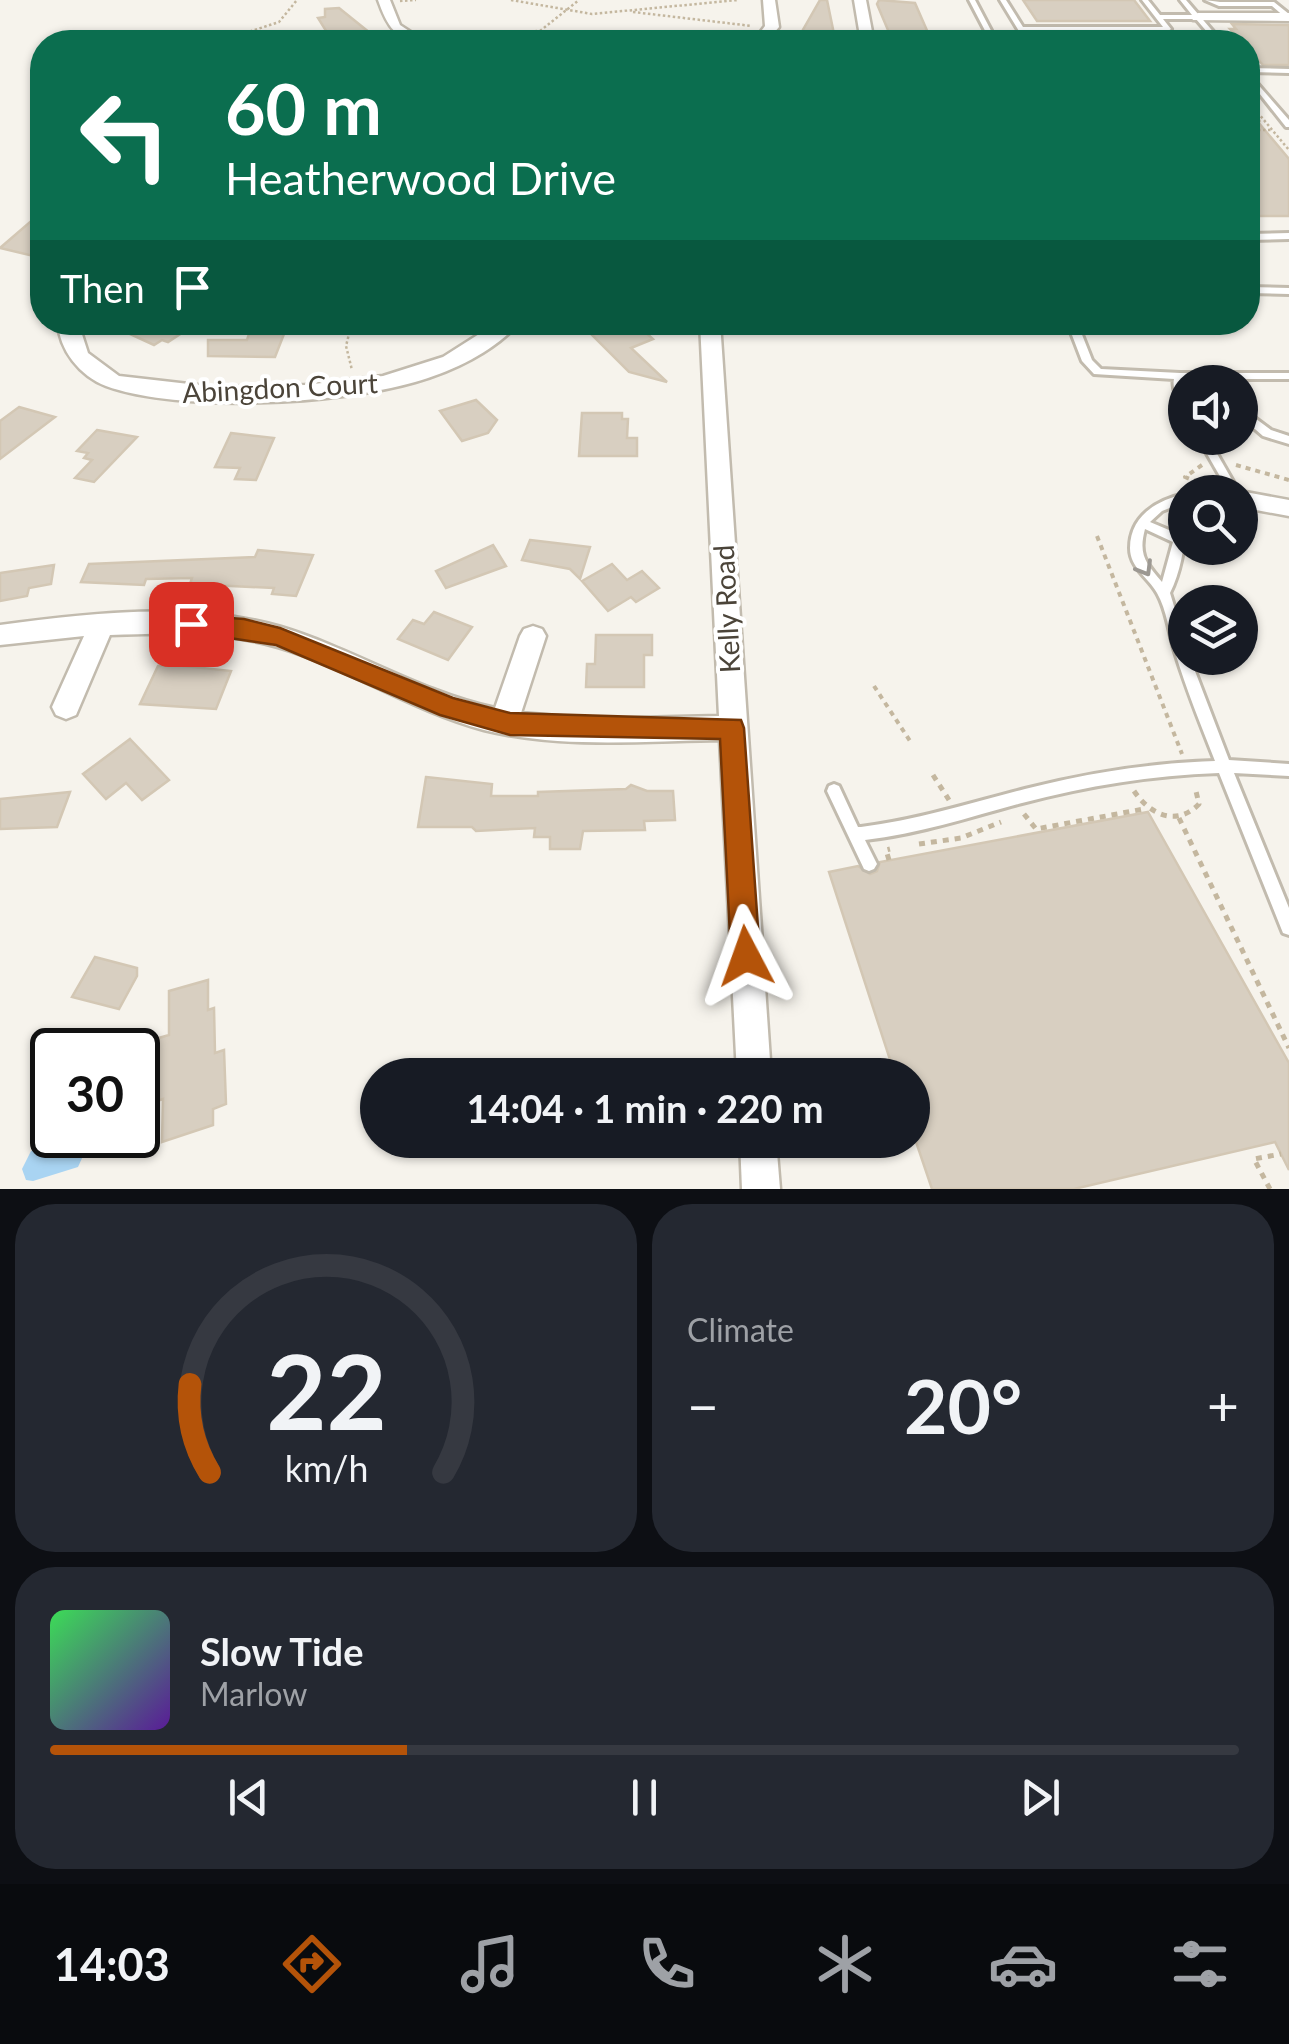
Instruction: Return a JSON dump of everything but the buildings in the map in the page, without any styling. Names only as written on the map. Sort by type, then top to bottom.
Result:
[{"type":"street","points":[[384,0],[394,27],[399,30]]},
{"type":"street","points":[[770,0],[772,28]]},
{"type":"street","points":[[860,0],[866,30]]},
{"type":"street","points":[[1198,17],[1288,17]]},
{"type":"street","name":"Abingdon Court","points":[[69,335],[85,362],[104,376],[128,386],[182,392],[351,388],[434,369],[494,335]]},
{"type":"street","name":"Kelly Road","points":[[711,335],[753,1058]]},
{"type":"street","points":[[1258,502],[1289,508]]},
{"type":"street","points":[[0,635],[191,624],[261,632],[300,644],[449,707],[504,722],[549,728],[732,728]]},
{"type":"street","points":[[66,707],[101,627]]},
{"type":"street","points":[[504,722],[533,636]]},
{"type":"street","points":[[759,1158],[761,1189]]},
{"type":"lane","points":[[972,0],[988,30]]},
{"type":"lane","points":[[1003,0],[1021,29],[1168,29],[1145,0]]},
{"type":"lane","points":[[1182,0],[1209,30]]},
{"type":"lane","points":[[1208,0],[1222,4],[1289,4]]},
{"type":"lane","points":[[1274,4],[1288,17]]},
{"type":"lane","points":[[1158,17],[1198,17]]},
{"type":"lane","points":[[1260,72],[1289,70]]},
{"type":"lane","points":[[1260,88],[1289,124]]},
{"type":"lane","points":[[1260,236],[1289,236]]},
{"type":"lane","points":[[1260,290],[1289,290]]},
{"type":"lane","points":[[1077,335],[1088,361],[1098,372],[1168,375]]},
{"type":"lane","points":[[1258,377],[1289,376]]},
{"type":"lane","points":[[1258,425],[1267,433],[1289,440]]},
{"type":"lane","points":[[1168,502],[1142,524],[1137,534],[1136,556],[1146,576],[1164,592],[1181,654],[1223,767],[1289,927]]},
{"type":"lane","points":[[1142,524],[1168,530]]},
{"type":"lane","points":[[1164,592],[1175,565]]},
{"type":"lane","points":[[854,834],[922,826],[1042,791],[1126,773],[1187,767],[1289,770]]},
{"type":"lane","points":[[834,792],[869,864]]},
{"type":"path","points":[[253,30],[284,18],[297,0]]},
{"type":"path","points":[[511,0],[563,10],[615,11],[772,28]]},
{"type":"path","points":[[541,30],[579,0]]},
{"type":"path","points":[[615,11],[738,0]]},
{"type":"path","points":[[1260,130],[1272,130]]},
{"type":"path","points":[[349,335],[346,346],[353,364],[351,388]]},
{"type":"path","points":[[1097,536],[1199,804],[1179,818]]},
{"type":"path","points":[[874,686],[910,741]]},
{"type":"path","points":[[1126,773],[1146,808]]},
{"type":"path","points":[[889,860],[886,850],[960,838],[1026,813],[1036,829],[1146,808],[1179,818],[1289,1048]]},
{"type":"path","points":[[1270,1189],[1254,1158],[1281,1154]]},
{"type":"water","points":[[30,1153],[30,1158],[82,1158],[78,1167],[33,1181],[26,1180],[22,1169]]},
{"type":"route","points":[[191,624],[244,628],[280,637],[449,707],[510,724],[549,728],[732,728],[746,956]]}]
